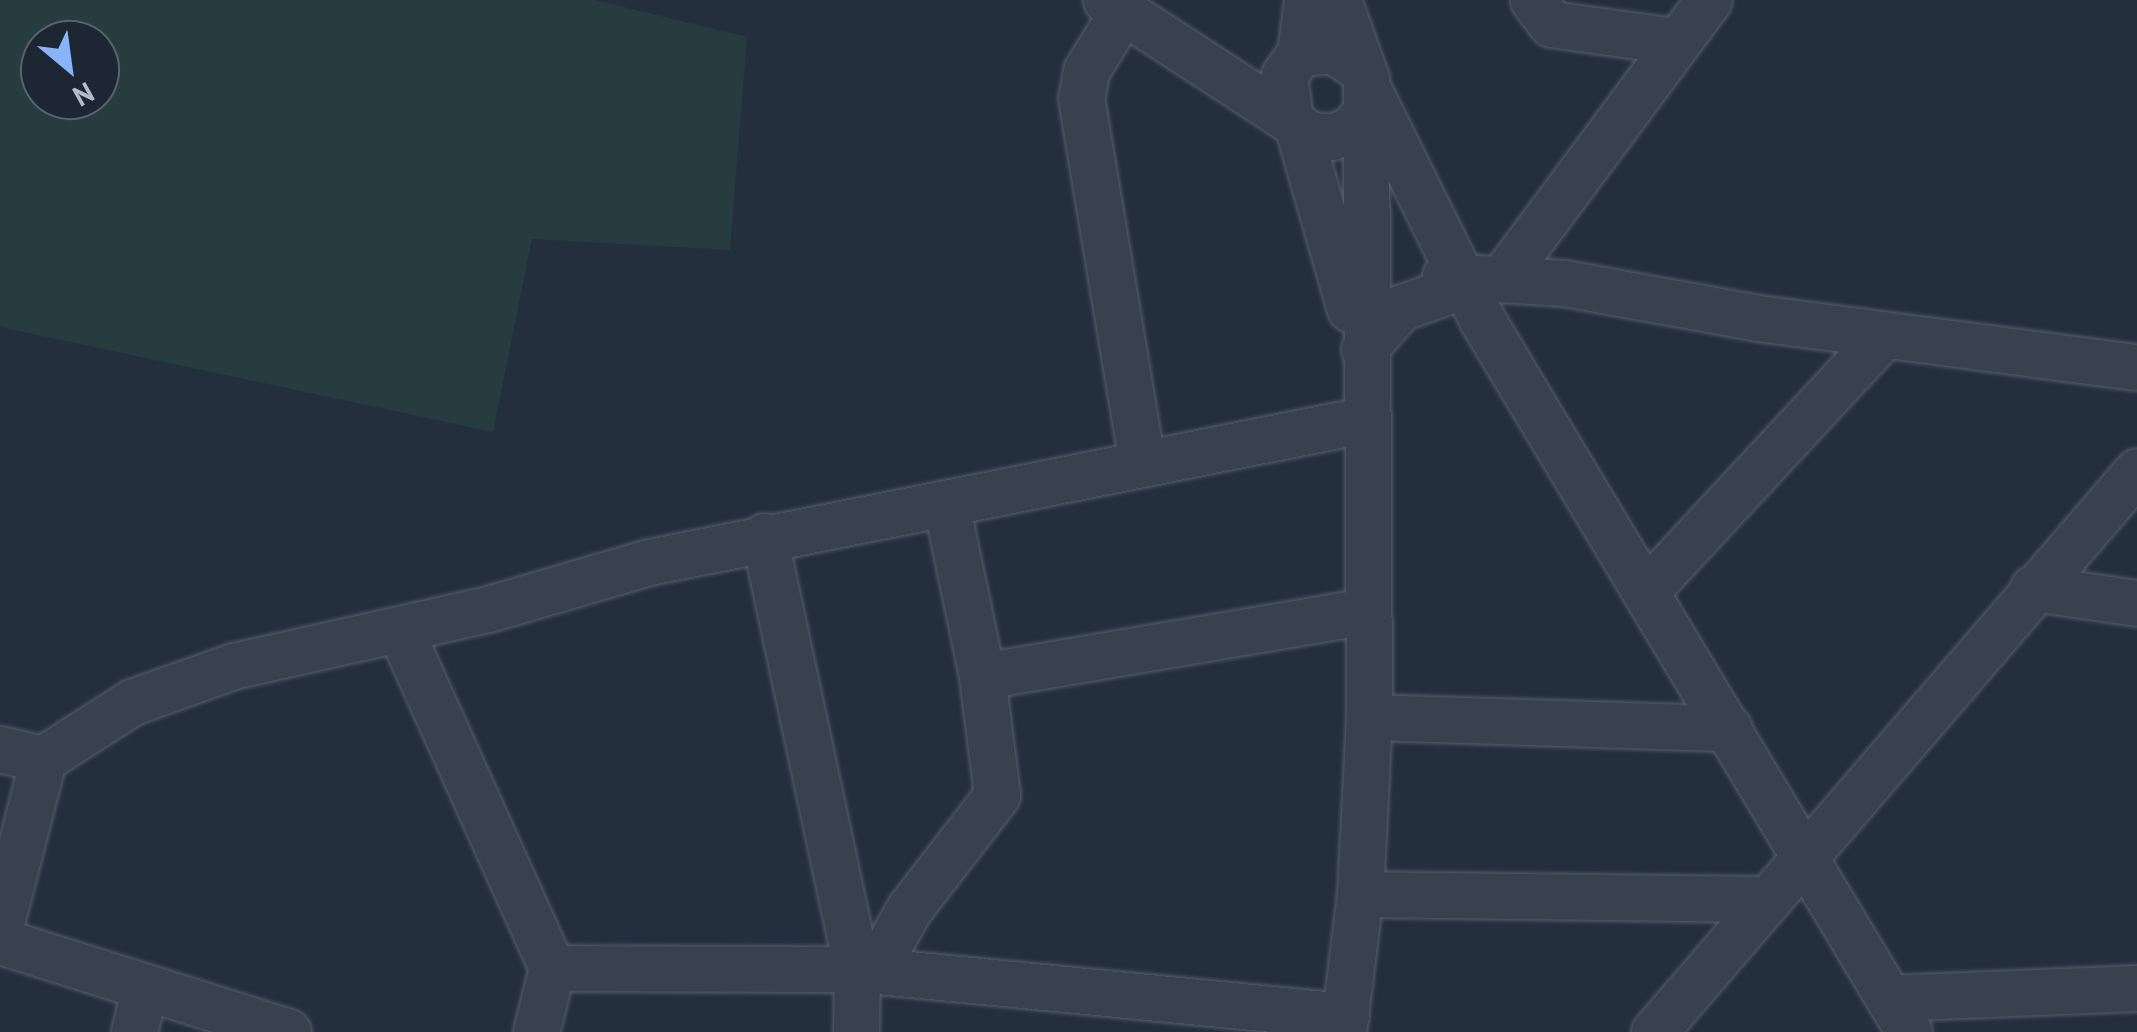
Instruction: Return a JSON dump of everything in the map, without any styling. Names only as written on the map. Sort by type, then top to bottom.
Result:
[{"type":"street","points":[[1306,0],[1282,98],[1299,127],[1341,264],[1364,358]]},
{"type":"street","points":[[552,968],[866,970],[1345,1024],[1360,894],[1369,717],[1363,420],[1370,193],[1365,90],[1338,0]]},
{"type":"street","points":[[1533,0],[1551,24],[1673,41]]},
{"type":"street","points":[[1469,286],[1709,0]]},
{"type":"street","points":[[1142,464],[1081,98],[1086,71],[1114,6],[1299,127],[1469,286]]},
{"type":"street","points":[[1182,50],[1294,58],[1333,50],[1365,90],[1469,286],[1899,1015],[2137,988]]},
{"type":"street","points":[[1299,127],[1342,135],[1365,90]]},
{"type":"street","points":[[1364,358],[1400,308],[1469,286],[2137,367]]},
{"type":"street","points":[[1646,590],[1884,336]]},
{"type":"street","points":[[0,927],[44,759],[132,702],[233,666],[400,630],[764,536],[1363,420]]},
{"type":"street","points":[[1654,1032],[1803,851],[2137,470]]},
{"type":"street","points":[[856,1032],[866,970],[997,795],[982,676],[946,503]]},
{"type":"street","points":[[764,536],[845,911],[866,970]]},
{"type":"street","points":[[2034,588],[2137,603]]},
{"type":"street","points":[[982,676],[1367,611]]},
{"type":"street","points":[[400,630],[552,968],[536,1032]]},
{"type":"street","points":[[1369,717],[1729,728]]},
{"type":"street","points":[[0,749],[44,759]]},
{"type":"street","points":[[1360,894],[1763,899]]},
{"type":"street","points":[[845,911],[909,910]]},
{"type":"street","points":[[0,941],[288,1032]]},
{"type":"street","points":[[134,1032],[145,987]]},
{"type":"green space","points":[[0,0],[595,0],[747,37],[730,250],[532,239],[493,432],[0,327]]}]
